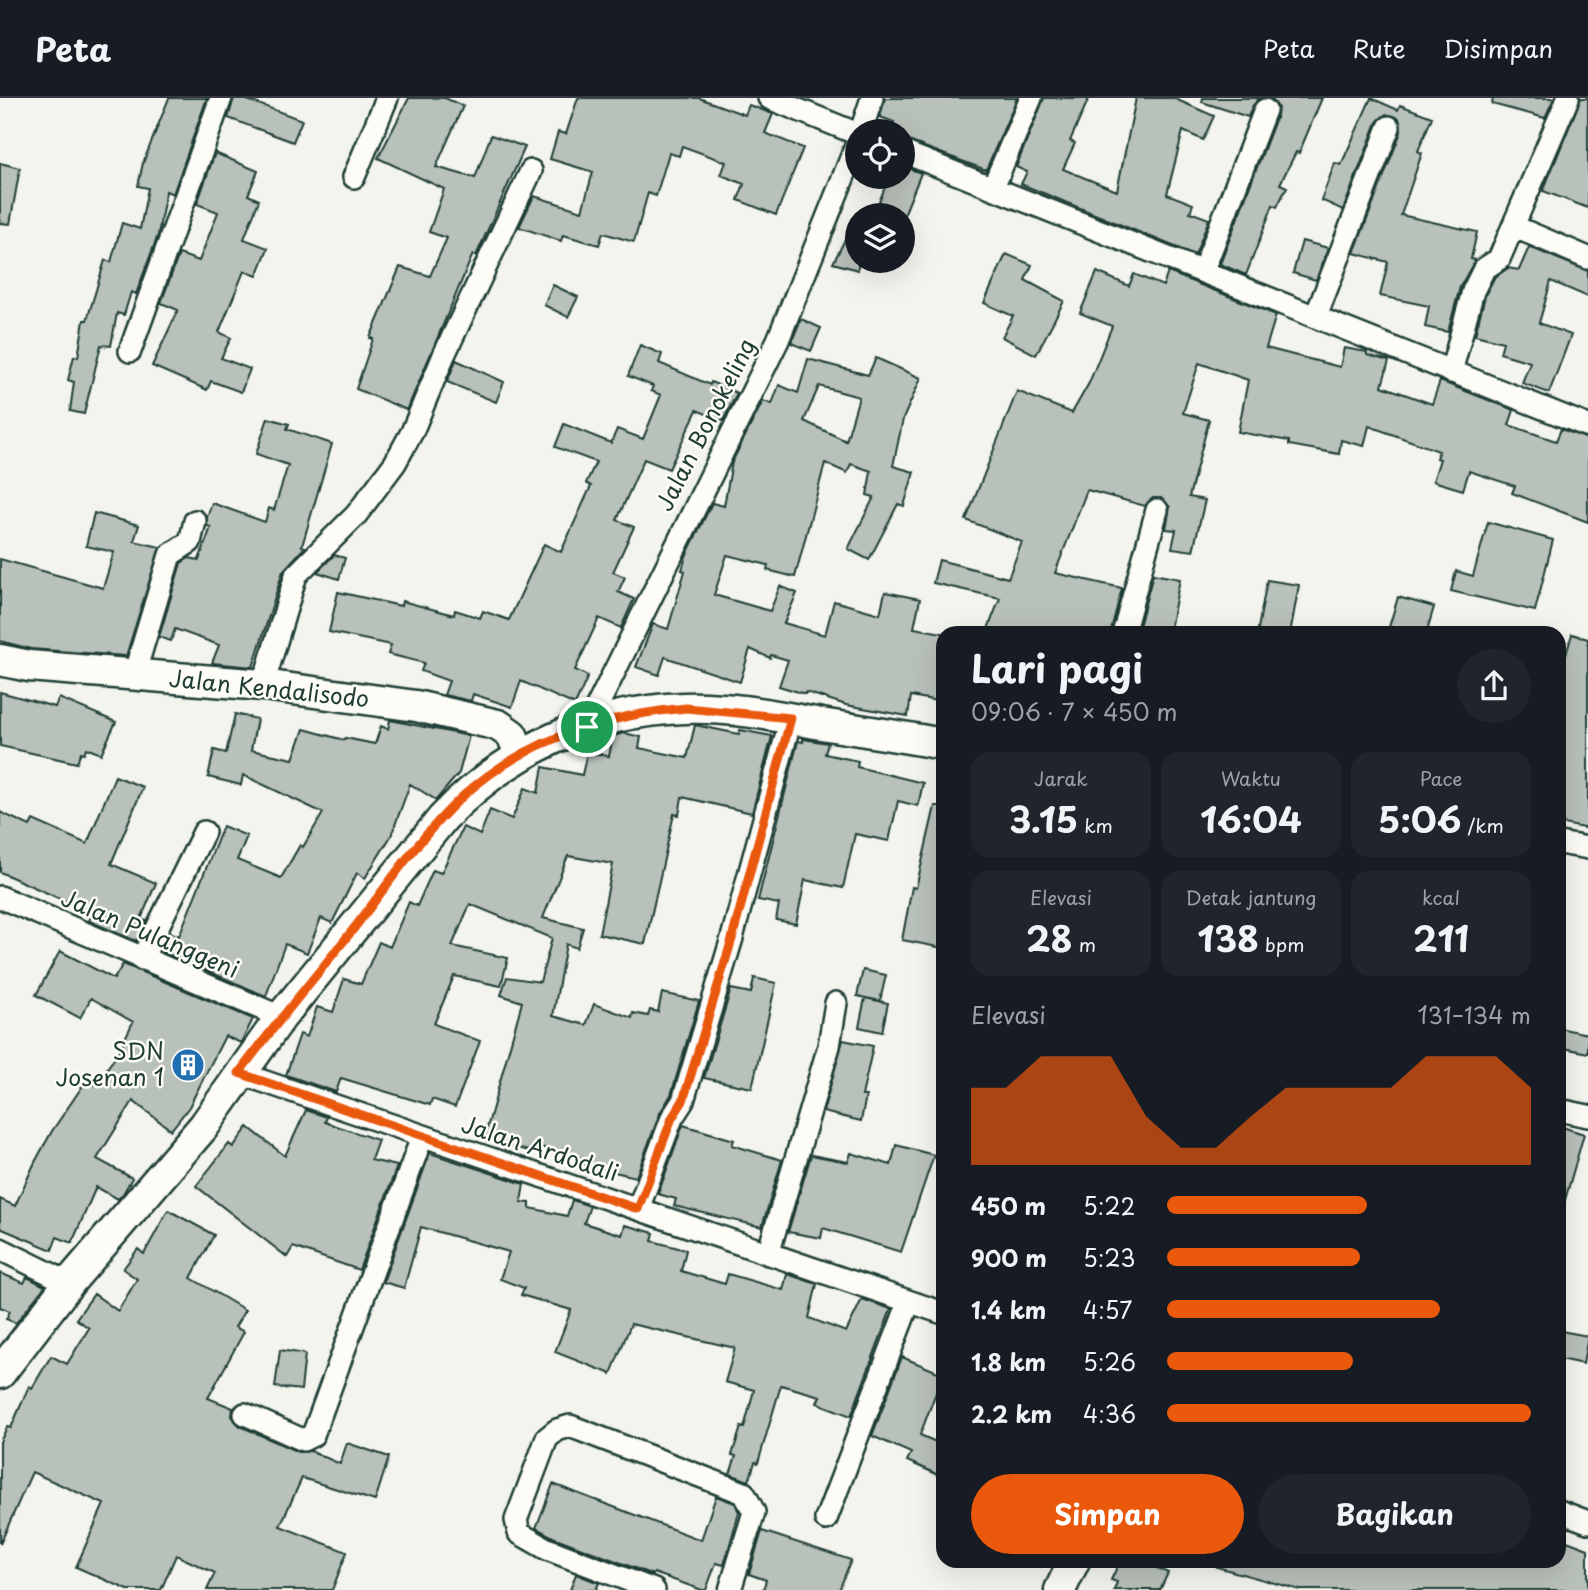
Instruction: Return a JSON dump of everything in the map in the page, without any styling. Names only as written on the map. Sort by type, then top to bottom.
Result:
[{"type":"street","points":[[130,351],[221,98]]},
{"type":"street","points":[[354,177],[387,98]]},
{"type":"street","points":[[769,98],[845,128]]},
{"type":"street","points":[[864,119],[872,98]]},
{"type":"street","points":[[993,187],[1031,98]]},
{"type":"street","points":[[1451,372],[1473,291],[1484,269],[1499,259],[1515,227],[1568,98]]},
{"type":"street","points":[[1203,271],[1265,110]]},
{"type":"street","points":[[1316,316],[1389,127]]},
{"type":"street","points":[[915,157],[1588,426]]},
{"type":"street","points":[[262,685],[296,575],[356,515],[395,463],[412,432],[444,355],[531,172]]},
{"type":"street","name":"Jalan Bonokeling","points":[[587,727],[778,340],[845,173]]},
{"type":"street","points":[[1515,227],[1588,258]]},
{"type":"street","points":[[1125,626],[1157,510]]},
{"type":"street","points":[[134,675],[170,555],[190,542],[195,521]]},
{"type":"street","name":"Jalan Kendalisodo","points":[[0,660],[29,666],[262,685],[416,706],[498,725],[512,736],[520,754]]},
{"type":"street","points":[[0,1373],[69,1283],[204,1126],[281,1017],[443,818],[463,797],[520,754],[587,727],[623,716],[686,708],[791,718],[936,743]]},
{"type":"street","points":[[638,1209],[672,1118],[683,1101],[732,939],[791,718]]},
{"type":"street","points":[[142,959],[204,832]]},
{"type":"street","points":[[1566,844],[1588,848]]},
{"type":"street","name":"Jalan Pulanggeni","points":[[0,897],[281,1017]]},
{"type":"street","points":[[768,1254],[829,1046],[836,1003]]},
{"type":"street","name":"Jalan Ardodali","points":[[239,1073],[936,1311]]},
{"type":"street","points":[[1566,1111],[1588,1116]]},
{"type":"street","points":[[245,1414],[303,1440],[313,1435],[422,1137]]},
{"type":"street","points":[[0,1249],[69,1283]]},
{"type":"street","points":[[826,1519],[909,1302]]},
{"type":"street","points":[[654,1590],[547,1549],[519,1533],[516,1520],[547,1438],[557,1430],[570,1426],[744,1493],[754,1512],[730,1590]]},
{"type":"street","points":[[1566,1514],[1588,1522]]},
{"type":"street","points":[[1060,1590],[1071,1568]]},
{"type":"building","points":[[169,98],[207,98],[173,194],[166,191],[158,235],[136,294],[131,292],[124,315],[117,313],[111,346],[101,345],[84,414],[70,411],[74,382],[68,380],[74,356],[78,357],[84,320],[87,320],[105,260],[111,262],[122,223],[140,229],[148,188],[138,186],[143,163]]},
{"type":"building","points":[[234,98],[242,98],[302,120],[293,142],[228,118]]},
{"type":"building","points":[[409,98],[445,98],[463,106],[436,167],[475,178],[491,135],[525,147],[476,256],[473,254],[407,410],[356,389],[373,339],[370,338],[400,267],[430,276],[447,238],[429,232],[444,189],[378,158]]},
{"type":"building","points":[[578,98],[699,98],[745,115],[749,105],[773,114],[765,133],[803,148],[776,215],[738,200],[744,184],[721,175],[726,162],[682,146],[679,156],[669,153],[656,196],[648,193],[634,242],[603,233],[599,245],[563,235],[561,241],[519,227],[534,196],[582,211],[593,172],[550,159],[558,132],[566,134]]},
{"type":"building","points":[[885,98],[1017,98],[986,170],[915,143],[915,119],[880,117]]},
{"type":"building","points":[[1044,98],[1089,98],[1070,141],[1075,143],[1063,169],[1117,191],[1136,98],[1173,98],[1214,116],[1203,140],[1183,131],[1167,194],[1193,204],[1190,212],[1209,219],[1195,255],[1021,184],[1027,172],[1016,167]]},
{"type":"building","points":[[1203,98],[1261,98],[1253,105],[1248,117],[1202,102]]},
{"type":"building","points":[[1270,98],[1322,98],[1299,153],[1296,152],[1280,184],[1287,187],[1277,207],[1273,205],[1246,275],[1220,264],[1277,115],[1278,107]]},
{"type":"building","points":[[1371,98],[1398,110],[1400,105],[1432,117],[1418,151],[1422,153],[1401,215],[1477,232],[1471,259],[1475,260],[1460,287],[1448,332],[1425,327],[1429,306],[1380,296],[1388,262],[1354,253],[1401,132],[1399,118],[1386,114],[1377,122],[1343,210],[1321,200],[1335,163],[1341,165]]},
{"type":"building","points":[[1493,98],[1554,98],[1545,118],[1492,104]]},
{"type":"building","points":[[1581,98],[1588,98],[1588,208],[1543,191]]},
{"type":"building","points":[[215,153],[258,171],[248,195],[259,200],[244,239],[268,248],[257,276],[244,271],[219,332],[231,338],[221,358],[250,369],[241,392],[211,381],[207,390],[152,366],[178,310],[161,303],[179,254],[199,261],[218,212],[197,204]]},
{"type":"building","points":[[0,163],[20,168],[10,224],[0,223]]},
{"type":"building","points":[[915,171],[921,173],[915,188]]},
{"type":"building","points":[[884,189],[915,189],[909,203],[879,203]]},
{"type":"building","points":[[845,239],[845,266],[833,263]]},
{"type":"building","points":[[1302,241],[1328,248],[1316,280],[1293,273]]},
{"type":"building","points":[[1529,247],[1588,271],[1588,297],[1551,281],[1539,323],[1571,335],[1549,393],[1522,383],[1530,362],[1500,353],[1503,342],[1475,335],[1485,296],[1494,278],[1508,268],[1519,270]]},
{"type":"building","points":[[1006,254],[1032,265],[1025,280],[1064,301],[1036,355],[1002,337],[1013,316],[984,303]]},
{"type":"building","points":[[1097,272],[1129,286],[1134,274],[1163,286],[1168,272],[1276,315],[1266,348],[1340,367],[1344,348],[1367,352],[1367,355],[1389,361],[1382,386],[1432,404],[1440,381],[1514,410],[1509,425],[1556,441],[1561,429],[1588,439],[1588,522],[1512,493],[1515,486],[1469,471],[1463,490],[1433,481],[1440,459],[1436,458],[1439,451],[1369,426],[1364,446],[1341,440],[1339,454],[1238,432],[1248,380],[1199,363],[1183,413],[1209,420],[1189,497],[1205,500],[1193,551],[1172,548],[1176,530],[1166,529],[1170,507],[1161,498],[1153,498],[1145,506],[1087,490],[1055,573],[1122,588],[1112,626],[989,626],[1000,598],[933,583],[939,560],[1008,578],[1022,542],[966,520],[1017,391],[1072,413],[1089,383],[1112,326],[1080,313]]},
{"type":"building","points":[[553,285],[578,297],[568,317],[544,305]]},
{"type":"building","points":[[801,319],[821,328],[811,351],[791,343]]},
{"type":"building","points":[[640,345],[662,354],[659,363],[710,385],[711,382],[737,393],[723,421],[697,410],[669,469],[644,459],[617,520],[634,527],[613,572],[625,577],[618,592],[634,599],[621,628],[599,618],[575,670],[588,676],[575,705],[521,681],[512,707],[473,694],[471,701],[444,695],[449,681],[421,671],[424,663],[388,654],[391,645],[329,632],[338,592],[401,606],[402,601],[454,615],[455,610],[480,618],[483,611],[509,620],[544,544],[561,552],[591,486],[586,483],[596,462],[555,447],[564,424],[611,443],[617,429],[643,439],[661,395],[651,391],[653,386],[628,376]]},
{"type":"building","points":[[876,358],[921,378],[903,419],[893,466],[914,472],[904,506],[898,504],[869,560],[848,549],[874,497],[867,495],[871,471],[851,464],[847,473],[825,463],[795,577],[767,570],[768,565],[727,555],[714,595],[770,611],[780,586],[797,593],[784,623],[825,635],[834,601],[880,614],[885,592],[920,599],[914,628],[936,632],[936,701],[911,696],[908,716],[846,705],[779,686],[788,660],[771,655],[770,658],[750,649],[740,682],[665,657],[659,675],[636,667],[653,624],[668,629],[685,571],[682,570],[686,556],[712,503],[724,506],[732,462],[763,401],[772,404],[779,385],[798,393],[808,359],[868,375]],"holes":[[[819,386],[859,397],[846,441],[804,421]]]},
{"type":"building","points":[[456,360],[504,382],[496,402],[447,382]]},
{"type":"building","points":[[268,418],[289,424],[287,429],[332,444],[302,546],[305,547],[283,571],[253,667],[212,663],[219,645],[175,629],[171,641],[159,637],[181,563],[189,558],[199,560],[211,527],[207,526],[207,517],[212,503],[265,522],[269,508],[274,510],[288,465],[256,454]]},
{"type":"building","points":[[94,513],[139,525],[134,541],[160,547],[126,656],[31,649],[0,641],[0,559],[103,588],[114,552],[86,546]]},
{"type":"building","points":[[1488,522],[1553,540],[1535,611],[1451,591],[1456,571],[1473,576]]},
{"type":"building","points":[[334,555],[345,558],[339,579],[317,572]]},
{"type":"building","points":[[1153,574],[1180,579],[1171,626],[1139,626]]},
{"type":"building","points":[[1267,580],[1299,585],[1291,626],[1258,626]]},
{"type":"building","points":[[1398,597],[1434,607],[1428,626],[1389,626]]},
{"type":"building","points":[[1572,634],[1588,639],[1588,829],[1566,824],[1566,655]]},
{"type":"building","points":[[0,692],[55,707],[59,698],[116,722],[101,754],[86,748],[84,753],[81,752],[77,763],[0,746]]},
{"type":"building","points":[[235,714],[257,719],[251,750],[293,759],[304,729],[344,740],[345,738],[375,744],[381,726],[388,729],[390,720],[469,736],[459,773],[436,800],[410,784],[391,836],[365,878],[357,873],[332,923],[321,918],[307,953],[285,944],[266,996],[160,951],[170,932],[179,936],[223,826],[247,836],[237,860],[281,878],[323,813],[243,775],[241,785],[208,777],[214,750],[226,753]]},
{"type":"building","points":[[695,725],[739,734],[740,730],[772,736],[752,813],[682,797],[679,815],[674,814],[645,944],[599,934],[613,864],[568,856],[543,918],[583,928],[577,948],[566,944],[553,1016],[586,1025],[594,1004],[632,1018],[633,1013],[648,1016],[650,1010],[658,1012],[662,993],[699,1001],[671,1095],[660,1113],[636,1177],[580,1164],[581,1158],[533,1145],[529,1151],[484,1139],[522,1002],[501,995],[507,977],[540,982],[552,938],[470,904],[452,946],[508,958],[501,986],[454,976],[434,1024],[480,1041],[455,1107],[432,1099],[430,1105],[341,1078],[336,1092],[286,1075],[300,1034],[307,1037],[317,1007],[333,1012],[344,979],[361,984],[379,942],[390,947],[409,902],[417,906],[433,870],[441,873],[463,827],[480,835],[490,810],[512,819],[525,788],[538,793],[543,767],[582,775],[587,752],[609,756],[613,736],[624,733],[641,737],[639,748],[687,758]]},
{"type":"building","points":[[803,739],[828,743],[825,754],[858,761],[857,767],[923,783],[918,806],[898,801],[889,841],[855,834],[843,888],[805,880],[796,924],[776,920],[779,904],[758,900],[798,741],[803,742]]},
{"type":"building","points":[[115,776],[143,787],[111,864],[156,883],[141,919],[146,921],[136,941],[89,921],[92,913],[0,872],[0,812],[30,826],[33,820],[87,844]]},
{"type":"building","points":[[936,806],[936,947],[902,940],[912,887],[916,888]]},
{"type":"building","points":[[60,951],[114,979],[123,964],[253,1019],[241,1043],[225,1036],[189,1107],[171,1130],[133,1101],[97,1159],[132,1178],[118,1199],[96,1187],[72,1243],[57,1237],[52,1250],[0,1228],[0,1199],[15,1206],[52,1131],[86,1081],[94,1085],[117,1055],[133,1022],[91,998],[80,1018],[36,995]]},
{"type":"building","points":[[863,970],[886,975],[880,1001],[857,996]]},
{"type":"building","points":[[754,978],[776,983],[752,1088],[704,1078],[731,989],[751,993]]},
{"type":"building","points":[[865,998],[888,1003],[882,1032],[859,1027]]},
{"type":"building","points":[[1566,1029],[1588,1034],[1588,1053],[1566,1048]]},
{"type":"building","points":[[843,1040],[873,1046],[862,1096],[866,1096],[861,1121],[823,1112]]},
{"type":"building","points":[[306,1110],[327,1117],[325,1122],[378,1140],[371,1160],[397,1166],[359,1270],[293,1247],[287,1257],[196,1186],[229,1144],[233,1147],[248,1127],[285,1156]]},
{"type":"building","points":[[683,1125],[734,1140],[732,1145],[782,1160],[762,1227],[674,1206],[676,1199],[658,1194]]},
{"type":"building","points":[[1566,1128],[1584,1134],[1566,1197]]},
{"type":"building","points":[[896,1145],[934,1155],[901,1252],[823,1228],[821,1238],[788,1232],[811,1155],[848,1162],[851,1153],[891,1165]]},
{"type":"building","points":[[430,1153],[524,1184],[521,1202],[530,1203],[530,1208],[567,1216],[572,1200],[590,1206],[584,1223],[622,1235],[625,1225],[654,1233],[652,1241],[686,1250],[681,1271],[725,1284],[728,1274],[783,1290],[787,1274],[817,1284],[809,1318],[846,1332],[862,1299],[891,1309],[851,1416],[817,1403],[820,1396],[781,1385],[758,1463],[755,1462],[749,1481],[730,1474],[736,1456],[732,1455],[741,1427],[744,1428],[754,1390],[725,1382],[735,1348],[631,1324],[611,1374],[555,1352],[571,1310],[521,1295],[524,1288],[500,1279],[509,1252],[421,1227],[404,1288],[383,1282]]},
{"type":"building","points":[[168,1210],[214,1235],[191,1278],[245,1310],[235,1327],[244,1332],[208,1398],[233,1408],[232,1416],[240,1426],[298,1452],[311,1451],[340,1464],[347,1443],[389,1457],[375,1501],[302,1478],[280,1526],[347,1552],[332,1590],[207,1590],[215,1573],[176,1555],[161,1590],[128,1590],[76,1567],[104,1504],[32,1472],[0,1544],[0,1442],[7,1427],[11,1428],[29,1386],[32,1388],[51,1356],[67,1364],[89,1328],[76,1319],[94,1294],[118,1311],[137,1279],[123,1269],[138,1249],[144,1254]]},
{"type":"building","points":[[0,1273],[24,1283],[27,1277],[45,1286],[16,1323],[6,1319],[10,1311],[0,1307]]},
{"type":"building","points":[[1566,1332],[1588,1336],[1583,1364],[1566,1360]]},
{"type":"building","points":[[280,1350],[305,1354],[301,1390],[275,1387]]},
{"type":"building","points":[[902,1357],[936,1371],[936,1393],[920,1435],[936,1442],[936,1474],[907,1461],[911,1453],[872,1436]]},
{"type":"building","points":[[553,1484],[701,1540],[716,1496],[735,1503],[739,1512],[724,1565],[716,1563],[706,1590],[702,1590],[654,1573],[653,1575],[553,1537],[536,1528]]},
{"type":"building","points":[[762,1531],[851,1560],[839,1590],[763,1590],[766,1580],[749,1574]]},
{"type":"building","points":[[1566,1541],[1588,1549],[1588,1590],[1300,1590],[1221,1568],[1566,1568]]},
{"type":"building","points":[[1117,1568],[1157,1568],[1168,1573],[1160,1590],[1114,1590],[1117,1582],[1111,1580]]},
{"type":"building","points":[[576,1574],[599,1583],[596,1590],[570,1590]]},
{"type":"place","name":"SDN Josenan 1","points":[[188,1065]]},
{"type":"route","points":[[686,708],[791,718],[732,939],[683,1101],[672,1118],[638,1209],[239,1073],[395,875],[463,797],[520,754],[587,727],[623,716],[686,708]]}]
